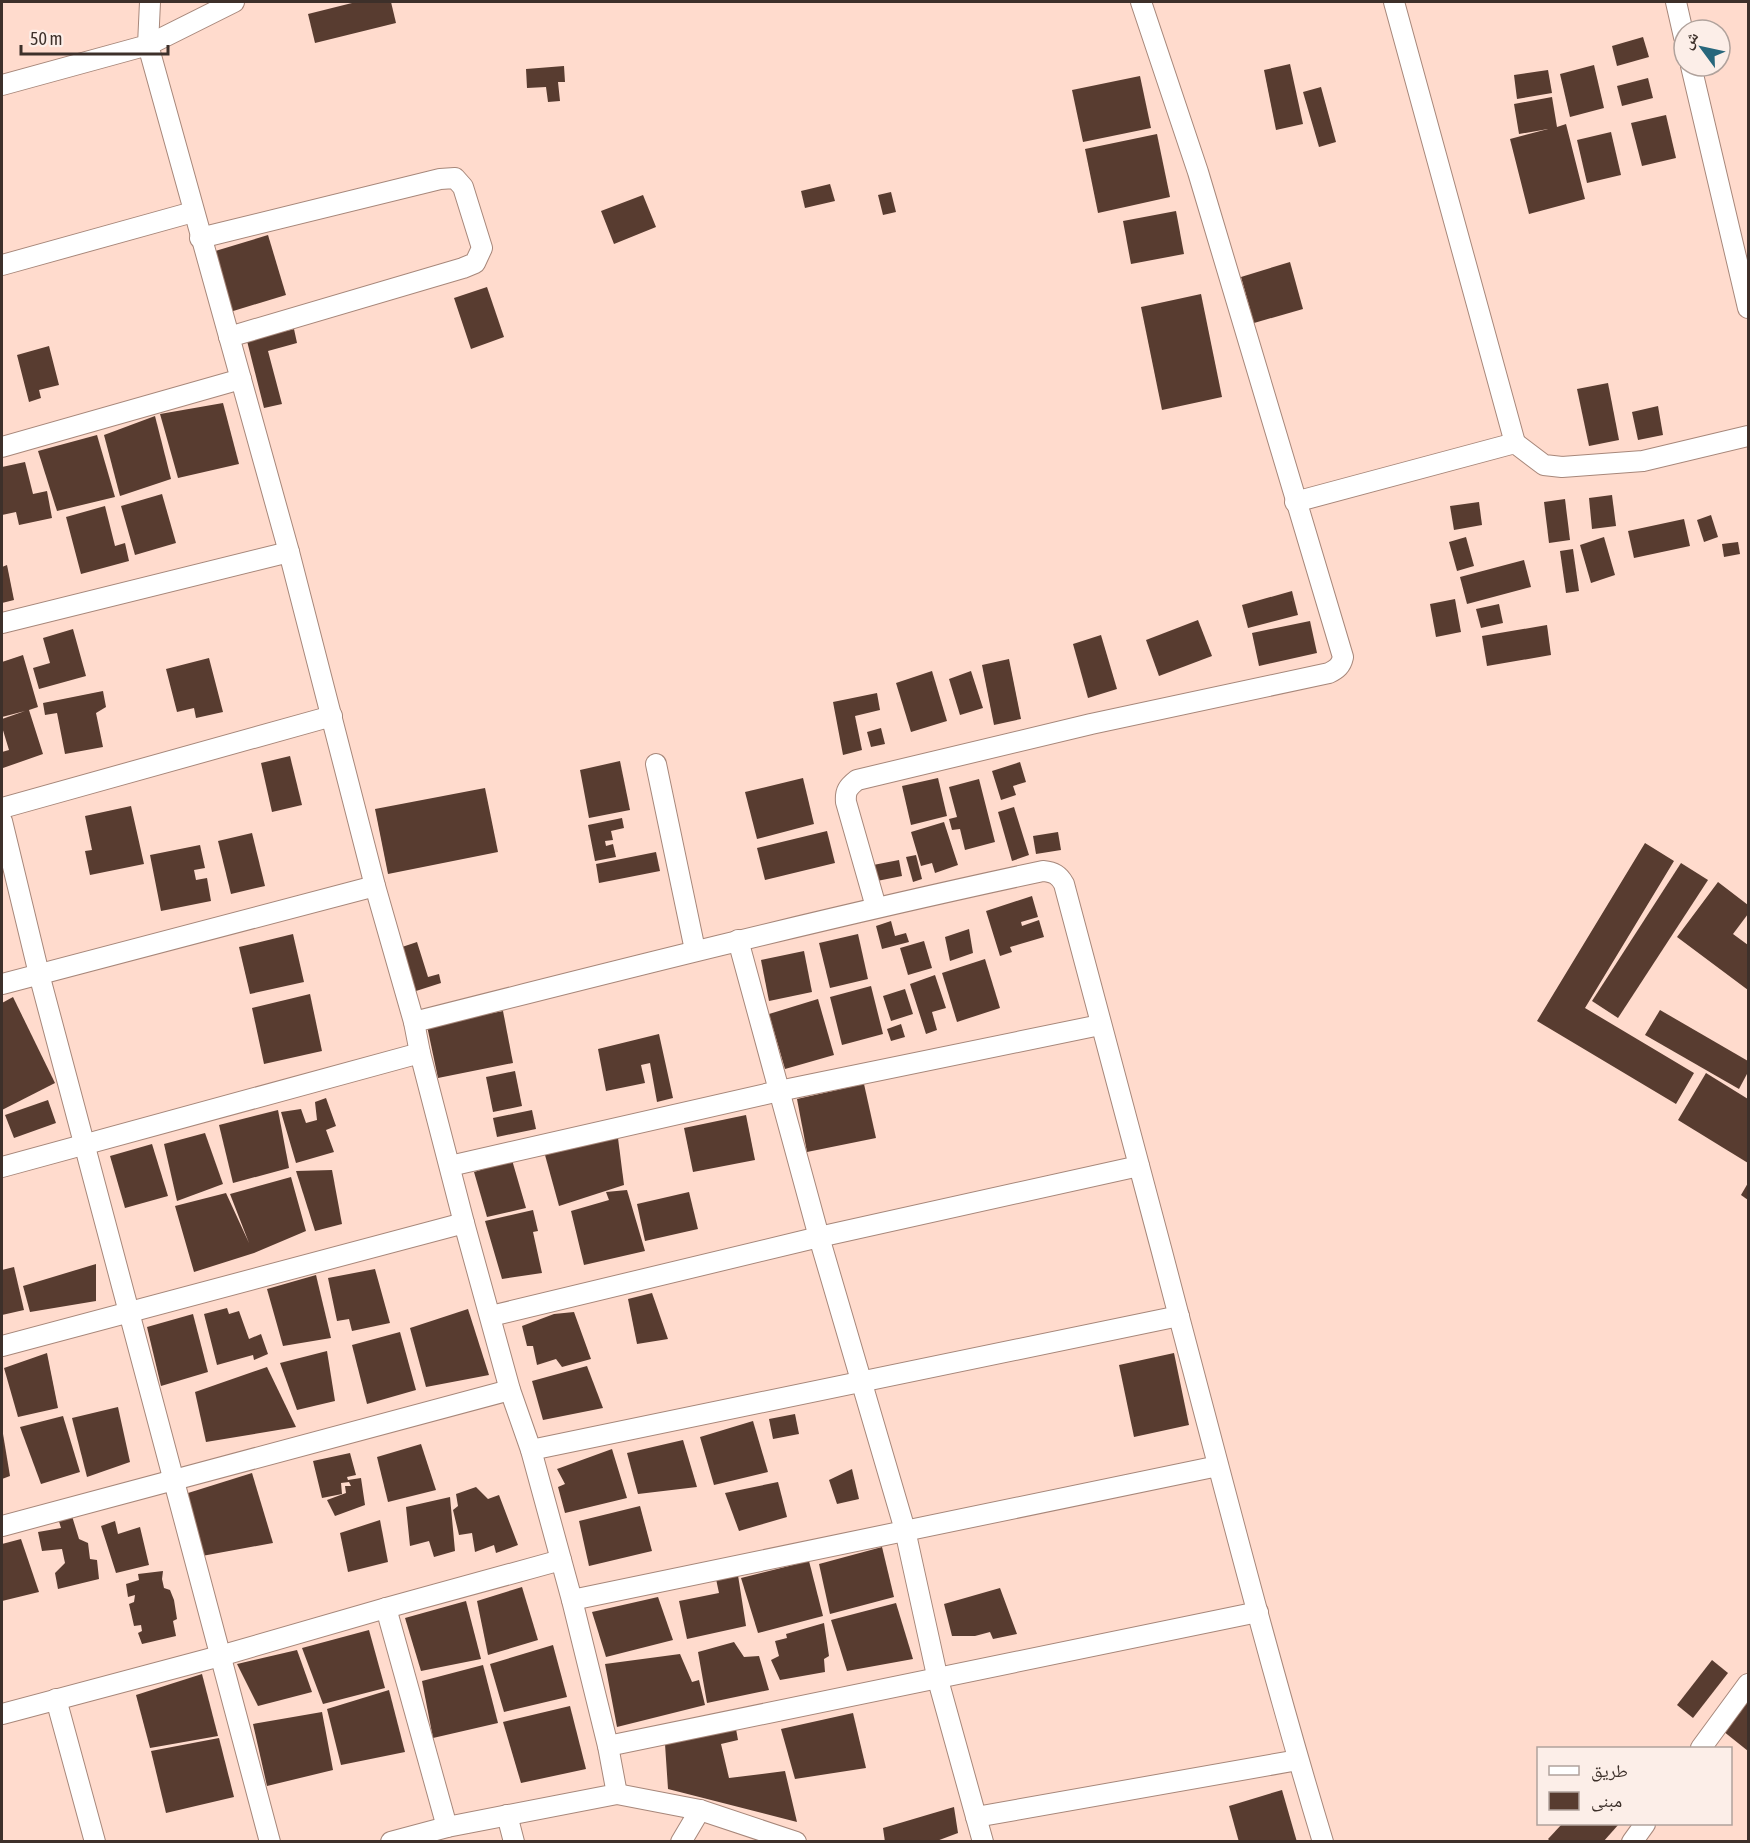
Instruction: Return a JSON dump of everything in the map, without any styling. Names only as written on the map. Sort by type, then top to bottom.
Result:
[{"type":"street","points":[[150,2],[148,45],[289,552],[375,886],[414,1022],[464,1223],[510,1390],[531,1450],[572,1600],[608,1746],[617,1794]]},
{"type":"street","points":[[2,85],[148,45],[234,2]]},
{"type":"street","points":[[876,907],[846,802],[849,786],[857,780],[1091,724],[1329,673],[1337,669],[1343,657],[1198,172],[1142,2]]},
{"type":"street","points":[[1394,2],[1515,443],[1544,465],[1562,467],[1643,461],[1749,436]]},
{"type":"street","points":[[1676,2],[1680,18]]},
{"type":"street","points":[[1694,78],[1749,309]]},
{"type":"street","points":[[200,238],[440,179],[454,178],[464,187],[482,248],[475,263],[463,268],[229,337]]},
{"type":"street","points":[[2,265],[193,212]]},
{"type":"street","points":[[2,447],[241,379]]},
{"type":"street","points":[[1295,502],[1515,443]]},
{"type":"street","points":[[2,623],[289,552]]},
{"type":"street","points":[[2,808],[332,716]]},
{"type":"street","points":[[656,764],[696,950]]},
{"type":"street","points":[[2,821],[39,974],[270,1842]]},
{"type":"street","points":[[414,1022],[876,907],[1043,871],[1052,872],[1060,877],[1064,884],[1100,1025],[1140,1166],[1218,1466],[1323,1842]]},
{"type":"street","points":[[2,984],[375,886]]},
{"type":"street","points":[[738,940],[819,1237],[905,1530],[938,1680],[984,1842]]},
{"type":"street","points":[[450,1166],[779,1091],[1100,1025]]},
{"type":"street","points":[[2,1167],[420,1053]]},
{"type":"street","points":[[491,1316],[819,1237],[1140,1166]]},
{"type":"street","points":[[2,1346],[464,1223]]},
{"type":"street","points":[[531,1450],[1179,1316]]},
{"type":"street","points":[[2,1526],[510,1390]]},
{"type":"street","points":[[572,1600],[1218,1466]]},
{"type":"street","points":[[2,1714],[220,1656],[561,1560]]},
{"type":"street","points":[[386,1608],[447,1827]]},
{"type":"street","points":[[608,1746],[938,1680],[1258,1612]]},
{"type":"street","points":[[1702,1747],[1749,1684]]},
{"type":"street","points":[[56,1699],[95,1842]]},
{"type":"street","points":[[976,1817],[1299,1760]]},
{"type":"street","points":[[391,1842],[447,1827],[617,1794],[700,1810],[755,1834],[796,1842]]},
{"type":"street","points":[[681,1842],[700,1810]]},
{"type":"street","points":[[507,1815],[514,1842]]},
{"type":"street","points":[[1632,1842],[1644,1825]]},
{"type":"building","points":[[356,2],[391,2],[396,23],[315,43],[308,14]]},
{"type":"building","points":[[1643,37],[1649,57],[1617,66],[1612,46]]},
{"type":"building","points":[[1290,64],[1303,124],[1276,130],[1264,70]]},
{"type":"building","points":[[1594,65],[1604,108],[1570,117],[1560,74]]},
{"type":"building","points":[[564,66],[565,82],[558,82],[560,101],[548,102],[546,87],[527,88],[526,69]]},
{"type":"building","points":[[1548,70],[1552,93],[1517,99],[1514,75]]},
{"type":"building","points":[[1140,76],[1151,128],[1083,142],[1072,90]]},
{"type":"building","points":[[1648,78],[1653,98],[1622,106],[1617,86]]},
{"type":"building","points":[[1321,87],[1336,142],[1319,147],[1303,92]]},
{"type":"building","points":[[1552,97],[1557,127],[1566,124],[1585,199],[1529,214],[1510,139],[1548,129],[1519,134],[1514,104]]},
{"type":"building","points":[[1666,115],[1676,158],[1642,166],[1631,123]]},
{"type":"building","points":[[1611,132],[1621,175],[1587,183],[1577,140]]},
{"type":"building","points":[[1157,134],[1170,197],[1098,213],[1085,149]]},
{"type":"building","points":[[830,184],[835,201],[805,208],[801,191]]},
{"type":"building","points":[[891,192],[896,212],[883,215],[878,195]]},
{"type":"building","points":[[643,195],[656,227],[614,244],[601,211]]},
{"type":"building","points":[[1176,211],[1184,254],[1131,264],[1123,221]]},
{"type":"building","points":[[268,235],[286,295],[230,312],[212,252]]},
{"type":"building","points":[[1290,262],[1303,309],[1254,323],[1241,277]]},
{"type":"building","points":[[487,287],[504,337],[471,349],[454,298]]},
{"type":"building","points":[[1201,294],[1222,397],[1162,410],[1141,307]]},
{"type":"building","points":[[294,329],[297,343],[268,351],[282,404],[264,408],[247,341]]},
{"type":"building","points":[[49,346],[59,385],[39,390],[41,398],[29,402],[17,355]]},
{"type":"building","points":[[1608,383],[1619,440],[1589,446],[1577,389]]},
{"type":"building","points":[[223,403],[239,464],[178,478],[160,414]]},
{"type":"building","points":[[1658,406],[1663,435],[1638,440],[1632,412]]},
{"type":"building","points":[[155,416],[171,479],[120,496],[104,435]]},
{"type":"building","points":[[97,435],[115,497],[57,511],[38,451]]},
{"type":"building","points":[[25,462],[33,494],[47,491],[52,518],[19,525],[16,512],[2,515],[2,467]]},
{"type":"building","points":[[162,494],[176,543],[135,555],[121,506]]},
{"type":"building","points":[[1612,495],[1616,526],[1592,529],[1589,498]]},
{"type":"building","points":[[1565,499],[1570,540],[1549,543],[1544,502]]},
{"type":"building","points":[[1479,502],[1482,525],[1454,530],[1450,506]]},
{"type":"building","points":[[105,506],[115,546],[125,543],[129,561],[81,574],[66,517]]},
{"type":"building","points":[[1711,515],[1718,537],[1704,542],[1697,520]]},
{"type":"building","points":[[1684,519],[1690,546],[1634,558],[1628,531]]},
{"type":"building","points":[[1466,537],[1474,566],[1457,571],[1449,542]]},
{"type":"building","points":[[1604,537],[1615,575],[1591,583],[1580,545]]},
{"type":"building","points":[[1738,542],[1740,554],[1724,557],[1722,544]]},
{"type":"building","points":[[1573,549],[1579,591],[1566,593],[1560,551]]},
{"type":"building","points":[[1524,560],[1531,587],[1467,604],[1460,577]]},
{"type":"building","points":[[7,565],[14,600],[2,603],[2,567]]},
{"type":"building","points":[[1292,591],[1298,615],[1248,628],[1242,605]]},
{"type":"building","points":[[1455,599],[1461,632],[1436,637],[1430,604]]},
{"type":"building","points":[[1499,604],[1503,623],[1481,628],[1476,609]]},
{"type":"building","points":[[1198,620],[1212,656],[1159,676],[1146,640]]},
{"type":"building","points":[[1310,621],[1317,653],[1259,666],[1252,633]]},
{"type":"building","points":[[1547,625],[1551,655],[1487,666],[1482,636]]},
{"type":"building","points":[[73,629],[86,676],[39,689],[33,668],[50,663],[43,638]]},
{"type":"building","points":[[1101,635],[1117,689],[1088,698],[1073,644]]},
{"type":"building","points":[[23,655],[38,707],[29,710],[43,754],[3,768],[2,752],[9,750],[2,719],[25,711],[2,717],[2,662]]},
{"type":"building","points":[[209,658],[223,712],[196,718],[194,708],[177,712],[166,669]]},
{"type":"building","points":[[1009,659],[1021,719],[994,725],[982,665]]},
{"type":"building","points":[[932,671],[947,721],[911,732],[896,683]]},
{"type":"building","points":[[971,671],[983,708],[960,715],[949,679]]},
{"type":"building","points":[[103,691],[106,707],[96,713],[103,747],[65,754],[57,713],[45,715],[43,703]]},
{"type":"building","points":[[877,693],[880,710],[855,716],[862,750],[843,755],[833,702]]},
{"type":"building","points":[[881,728],[885,744],[871,747],[867,732]]},
{"type":"building","points":[[290,756],[302,805],[272,812],[261,763]]},
{"type":"building","points":[[620,761],[630,810],[589,818],[580,770]]},
{"type":"building","points":[[1020,762],[1026,782],[1013,786],[1016,795],[1001,800],[992,771]]},
{"type":"building","points":[[803,778],[814,824],[757,839],[745,792]]},
{"type":"building","points":[[938,778],[947,816],[911,825],[902,786]]},
{"type":"building","points":[[979,779],[995,842],[965,850],[960,829],[952,830],[949,819],[957,817],[949,787]]},
{"type":"building","points":[[485,788],[498,852],[388,874],[375,809]]},
{"type":"building","points":[[131,806],[144,864],[90,875],[85,851],[92,850],[85,816]]},
{"type":"building","points":[[1014,807],[1029,855],[1012,861],[998,812]]},
{"type":"building","points":[[622,818],[624,828],[611,831],[613,840],[605,841],[606,846],[613,844],[616,857],[595,861],[588,825]]},
{"type":"building","points":[[944,822],[958,865],[935,873],[932,863],[921,866],[911,832]]},
{"type":"building","points":[[827,831],[835,863],[765,880],[757,848]]},
{"type":"building","points":[[1058,832],[1061,850],[1036,854],[1033,836]]},
{"type":"building","points":[[252,833],[265,886],[231,894],[218,841]]},
{"type":"building","points":[[1645,843],[1674,861],[1585,1008],[1694,1073],[1676,1104],[1537,1021]]},
{"type":"building","points":[[200,845],[205,868],[194,870],[196,880],[207,878],[211,901],[161,911],[150,855]]},
{"type":"building","points":[[656,852],[660,871],[599,883],[596,864]]},
{"type":"building","points":[[916,855],[922,879],[913,882],[906,857]]},
{"type":"building","points":[[899,860],[902,876],[872,882],[868,866]]},
{"type":"building","points":[[1681,863],[1708,880],[1618,1018],[1592,1001]]},
{"type":"building","points":[[1718,882],[1748,905],[1748,914],[1733,934],[1748,945],[1748,990],[1677,937]]},
{"type":"building","points":[[1032,896],[1038,917],[1021,922],[1022,926],[1039,920],[1044,937],[1010,947],[1012,952],[1000,956],[986,911]]},
{"type":"building","points":[[891,921],[895,936],[906,933],[909,942],[882,949],[876,926]]},
{"type":"building","points":[[969,929],[973,953],[950,961],[945,937]]},
{"type":"building","points":[[293,934],[304,982],[250,994],[239,947]]},
{"type":"building","points":[[858,934],[868,979],[830,988],[819,943]]},
{"type":"building","points":[[924,941],[932,968],[908,975],[900,948]]},
{"type":"building","points":[[417,942],[428,977],[439,974],[441,983],[416,991],[402,947]]},
{"type":"building","points":[[804,951],[812,992],[769,1001],[761,960]]},
{"type":"building","points":[[985,959],[1000,1008],[957,1022],[942,973]]},
{"type":"building","points":[[935,975],[946,1008],[932,1012],[937,1030],[926,1034],[910,984]]},
{"type":"building","points":[[871,986],[883,1034],[842,1045],[830,997]]},
{"type":"building","points":[[905,989],[913,1014],[891,1021],[883,996]]},
{"type":"building","points":[[310,994],[322,1051],[264,1064],[252,1008]]},
{"type":"building","points":[[13,997],[55,1083],[2,1110],[2,1003]]},
{"type":"building","points":[[818,999],[834,1055],[785,1069],[769,1014]]},
{"type":"building","points":[[1660,1010],[1748,1061],[1748,1072],[1739,1089],[1645,1035]]},
{"type":"building","points":[[503,1011],[513,1063],[438,1078],[427,1026]]},
{"type":"building","points":[[901,1024],[905,1037],[891,1041],[887,1029]]},
{"type":"building","points":[[659,1034],[673,1098],[657,1102],[650,1063],[641,1065],[645,1083],[606,1091],[598,1049]]},
{"type":"building","points":[[515,1071],[522,1106],[493,1112],[486,1077]]},
{"type":"building","points":[[1706,1073],[1748,1099],[1748,1163],[1678,1120]]},
{"type":"building","points":[[864,1084],[876,1138],[807,1152],[797,1099]]},
{"type":"building","points":[[326,1098],[336,1126],[326,1130],[334,1152],[296,1163],[281,1112],[301,1109],[306,1123],[317,1120],[315,1102]]},
{"type":"building","points":[[48,1100],[56,1123],[14,1138],[5,1115]]},
{"type":"building","points":[[278,1110],[289,1168],[233,1183],[219,1125]]},
{"type":"building","points":[[532,1110],[536,1129],[497,1137],[493,1118]]},
{"type":"building","points":[[746,1115],[755,1160],[693,1172],[684,1128]]},
{"type":"building","points":[[205,1133],[223,1184],[177,1201],[164,1144]]},
{"type":"building","points":[[618,1138],[624,1185],[559,1206],[545,1155]]},
{"type":"building","points":[[152,1144],[168,1196],[125,1208],[110,1156]]},
{"type":"building","points":[[512,1160],[526,1208],[487,1217],[474,1172]]},
{"type":"building","points":[[332,1170],[342,1224],[315,1231],[296,1171]]},
{"type":"building","points":[[291,1177],[306,1231],[254,1253],[194,1272],[175,1206],[226,1193],[249,1243],[230,1194]]},
{"type":"building","points":[[1748,1183],[1748,1200],[1741,1195]]},
{"type":"building","points":[[627,1190],[645,1251],[584,1265],[571,1211],[609,1200],[606,1192]]},
{"type":"building","points":[[689,1192],[698,1229],[645,1241],[637,1204]]},
{"type":"building","points":[[533,1210],[538,1231],[533,1232],[542,1273],[502,1279],[485,1221]]},
{"type":"building","points":[[96,1264],[96,1301],[30,1312],[23,1286]]},
{"type":"building","points":[[14,1267],[24,1310],[2,1315],[2,1270]]},
{"type":"building","points":[[375,1269],[390,1323],[352,1331],[349,1319],[337,1321],[328,1278]]},
{"type":"building","points":[[316,1275],[331,1338],[283,1346],[267,1289]]},
{"type":"building","points":[[652,1293],[668,1339],[637,1344],[628,1299]]},
{"type":"building","points":[[227,1308],[229,1314],[239,1311],[249,1339],[261,1334],[268,1354],[254,1360],[253,1355],[217,1365],[204,1314]]},
{"type":"building","points":[[468,1309],[489,1375],[426,1387],[410,1328]]},
{"type":"building","points":[[574,1312],[591,1359],[562,1367],[556,1359],[537,1365],[533,1346],[527,1346],[522,1326],[554,1314]]},
{"type":"building","points":[[193,1314],[208,1372],[161,1386],[147,1327]]},
{"type":"building","points":[[400,1332],[416,1390],[367,1404],[352,1345]]},
{"type":"building","points":[[327,1351],[335,1401],[297,1410],[280,1363]]},
{"type":"building","points":[[47,1353],[58,1408],[18,1417],[4,1368]]},
{"type":"building","points":[[1174,1353],[1189,1425],[1134,1437],[1119,1365]]},
{"type":"building","points":[[587,1366],[603,1408],[543,1420],[532,1381]]},
{"type":"building","points":[[267,1367],[296,1427],[206,1442],[195,1392]]},
{"type":"building","points":[[118,1407],[130,1462],[87,1477],[72,1418]]},
{"type":"building","points":[[795,1414],[799,1434],[773,1439],[769,1419]]},
{"type":"building","points":[[63,1416],[80,1472],[41,1484],[20,1427]]},
{"type":"building","points":[[753,1421],[768,1472],[714,1485],[700,1437]]},
{"type":"building","points":[[2,1435],[10,1476],[2,1479]]},
{"type":"building","points":[[683,1440],[697,1487],[638,1494],[627,1453]]},
{"type":"building","points":[[421,1444],[436,1490],[388,1502],[377,1457]]},
{"type":"building","points":[[612,1449],[627,1498],[565,1513],[558,1487],[565,1484],[557,1469]]},
{"type":"building","points":[[350,1453],[356,1475],[347,1477],[348,1480],[361,1478],[365,1505],[335,1516],[327,1500],[346,1493],[345,1486],[351,1486],[349,1482],[341,1483],[342,1494],[322,1498],[313,1461]]},
{"type":"building","points":[[852,1469],[859,1499],[837,1504],[829,1480]]},
{"type":"building","points":[[252,1473],[273,1543],[202,1556],[188,1493]]},
{"type":"building","points":[[778,1482],[787,1517],[739,1531],[725,1493]]},
{"type":"building","points":[[476,1487],[488,1499],[499,1495],[518,1545],[496,1553],[494,1545],[475,1552],[472,1533],[459,1535],[453,1510],[458,1506],[456,1494]]},
{"type":"building","points":[[450,1497],[455,1551],[434,1557],[429,1541],[410,1546],[406,1507]]},
{"type":"building","points":[[640,1506],[652,1551],[589,1566],[579,1521]]},
{"type":"building","points":[[72,1516],[79,1539],[88,1543],[90,1559],[97,1560],[99,1579],[58,1589],[55,1573],[65,1563],[62,1549],[42,1551],[38,1532],[61,1528],[58,1518]]},
{"type":"building","points":[[380,1520],[388,1562],[348,1572],[340,1533]]},
{"type":"building","points":[[115,1521],[118,1534],[140,1527],[149,1565],[116,1573],[101,1526]]},
{"type":"building","points":[[21,1539],[39,1592],[2,1601],[2,1544]]},
{"type":"building","points":[[882,1547],[894,1597],[830,1614],[819,1564]]},
{"type":"building","points":[[809,1561],[823,1616],[758,1633],[741,1578]]},
{"type":"building","points":[[737,1569],[746,1626],[687,1639],[679,1601],[719,1593],[716,1579]]},
{"type":"building","points":[[163,1571],[164,1588],[170,1590],[174,1600],[177,1619],[173,1621],[176,1636],[142,1644],[138,1633],[142,1631],[141,1625],[134,1626],[129,1604],[134,1602],[135,1595],[128,1597],[126,1584],[139,1580],[138,1574]]},
{"type":"building","points":[[522,1587],[538,1640],[488,1655],[477,1601]]},
{"type":"building","points":[[1000,1588],[1017,1634],[993,1639],[990,1632],[975,1636],[952,1636],[944,1604]]},
{"type":"building","points":[[658,1597],[673,1640],[606,1657],[592,1612]]},
{"type":"building","points":[[466,1601],[481,1659],[421,1671],[405,1618]]},
{"type":"building","points":[[896,1603],[913,1659],[847,1671],[831,1620]]},
{"type":"building","points":[[824,1623],[829,1656],[824,1659],[825,1672],[780,1680],[771,1660],[779,1656],[775,1641],[787,1638],[786,1634]]},
{"type":"building","points":[[369,1630],[385,1688],[323,1704],[302,1648]]},
{"type":"building","points":[[734,1642],[744,1657],[759,1656],[769,1690],[707,1703],[698,1652]]},
{"type":"building","points":[[553,1645],[567,1697],[504,1712],[490,1664]]},
{"type":"building","points":[[297,1650],[312,1692],[258,1706],[237,1664]]},
{"type":"building","points":[[680,1654],[692,1682],[699,1680],[705,1705],[617,1727],[605,1664]]},
{"type":"building","points":[[1712,1660],[1728,1673],[1693,1718],[1677,1705]]},
{"type":"building","points":[[483,1665],[498,1723],[433,1738],[422,1681]]},
{"type":"building","points":[[202,1674],[218,1736],[150,1748],[136,1695]]},
{"type":"building","points":[[389,1690],[405,1752],[341,1765],[327,1709]]},
{"type":"building","points":[[1748,1700],[1748,1751],[1723,1731]]},
{"type":"building","points":[[570,1706],[586,1769],[521,1783],[503,1722]]},
{"type":"building","points":[[322,1712],[333,1770],[267,1786],[253,1724]]},
{"type":"building","points":[[853,1713],[866,1768],[795,1779],[781,1729]]},
{"type":"building","points":[[736,1729],[738,1740],[721,1744],[729,1778],[785,1771],[797,1822],[668,1789],[665,1744]]},
{"type":"building","points":[[219,1738],[234,1797],[166,1813],[151,1751]]},
{"type":"building","points":[[1282,1790],[1297,1842],[1239,1842],[1229,1806]]},
{"type":"building","points":[[954,1807],[958,1833],[934,1842],[885,1842],[883,1828]]},
{"type":"building","points":[[1561,1825],[1618,1825],[1603,1842],[1551,1842],[1548,1839]]}]
